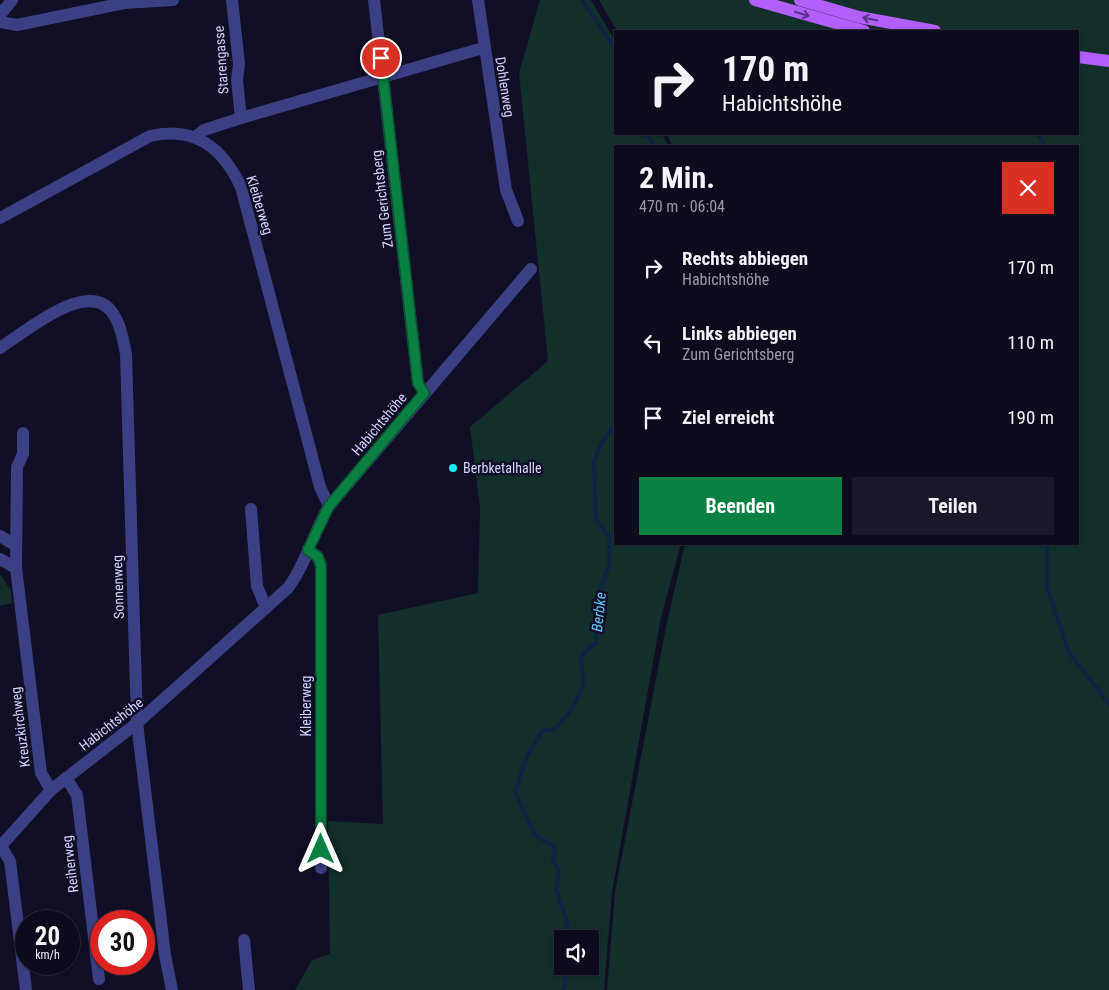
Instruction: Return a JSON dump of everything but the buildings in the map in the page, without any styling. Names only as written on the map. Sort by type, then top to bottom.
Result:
[{"type":"main road","points":[[755,0],[860,30]]},
{"type":"main road","points":[[800,0],[859,17],[930,30]]},
{"type":"main road","points":[[1079,57],[1109,61]]},
{"type":"street","points":[[0,15],[12,0]]},
{"type":"street","points":[[0,22],[17,25],[124,3],[173,0]]},
{"type":"street","name":"Starengasse","points":[[232,0],[239,64],[237,80],[241,118]]},
{"type":"street","name":"Zum Gerichtsberg","points":[[374,0],[418,383],[424,393]]},
{"type":"street","points":[[478,0],[484,48]]},
{"type":"street","name":"Dohlenweg","points":[[195,137],[204,130],[241,118],[484,48],[506,190],[518,221]]},
{"type":"street","name":"Kleiberweg","points":[[0,218],[141,139],[162,134],[184,134],[195,137],[211,146],[223,158],[241,187],[320,487],[329,506]]},
{"type":"street","name":"Habichtshöhe","points":[[1,846],[51,790],[137,724],[288,588],[296,578],[329,506],[531,269]]},
{"type":"street","name":"Sonnenweg","points":[[0,348],[67,305],[80,301],[93,300],[106,306],[115,315],[121,329],[126,354],[137,724],[165,955],[172,990]]},
{"type":"street","name":"Kreuzkirchweg","points":[[23,433],[23,454],[17,467],[16,568],[41,773],[51,790]]},
{"type":"street","points":[[251,510],[257,586],[266,608]]},
{"type":"street","points":[[0,536],[15,545]]},
{"type":"street","name":"Kleiberweg","points":[[308,550],[318,557],[321,566],[321,868]]},
{"type":"street","points":[[0,559],[16,568]]},
{"type":"street","name":"Reiherweg","points":[[66,778],[77,796],[99,979]]},
{"type":"street","points":[[1,846],[10,861],[26,990]]},
{"type":"street","points":[[244,940],[249,990]]},
{"type":"green space","points":[[540,0],[591,0],[614,39],[614,135],[662,135],[668,145],[614,145],[614,545],[681,545],[661,617],[612,892],[604,990],[295,990],[312,960],[330,954],[328,821],[383,824],[378,615],[478,593],[480,508],[470,427],[548,361],[519,73]]},
{"type":"green space","points":[[599,0],[1109,0],[1109,990],[607,990],[615,892],[666,627],[685,545],[1079,545],[1079,145],[672,145],[667,135],[1079,135],[1079,30],[616,30]]},
{"type":"green space","points":[[0,574],[11,591],[12,603],[0,606]]},
{"type":"waterway","name":"Berbke","points":[[582,0],[614,48]]},
{"type":"waterway","name":"Berbke","points":[[648,135],[653,145]]},
{"type":"waterway","points":[[1039,135],[1044,145]]},
{"type":"waterway","name":"Berbke","points":[[566,930],[567,921],[556,890],[559,871],[553,860],[555,847],[535,835],[515,792],[527,756],[542,731],[552,730],[562,722],[576,701],[583,684],[582,658],[584,653],[596,643],[599,593],[609,565],[609,537],[596,520],[594,461],[602,442],[614,425]]},
{"type":"waterway","points":[[1047,545],[1047,587],[1068,651],[1109,704]]},
{"type":"waterway","name":"Berbke","points":[[563,990],[566,982],[565,975]]},
{"type":"place","name":"Berbketalhalle","points":[[453,468]]},
{"type":"route","points":[[321,849],[321,566],[318,557],[308,550],[329,506],[424,393],[418,383],[381,58]]}]
